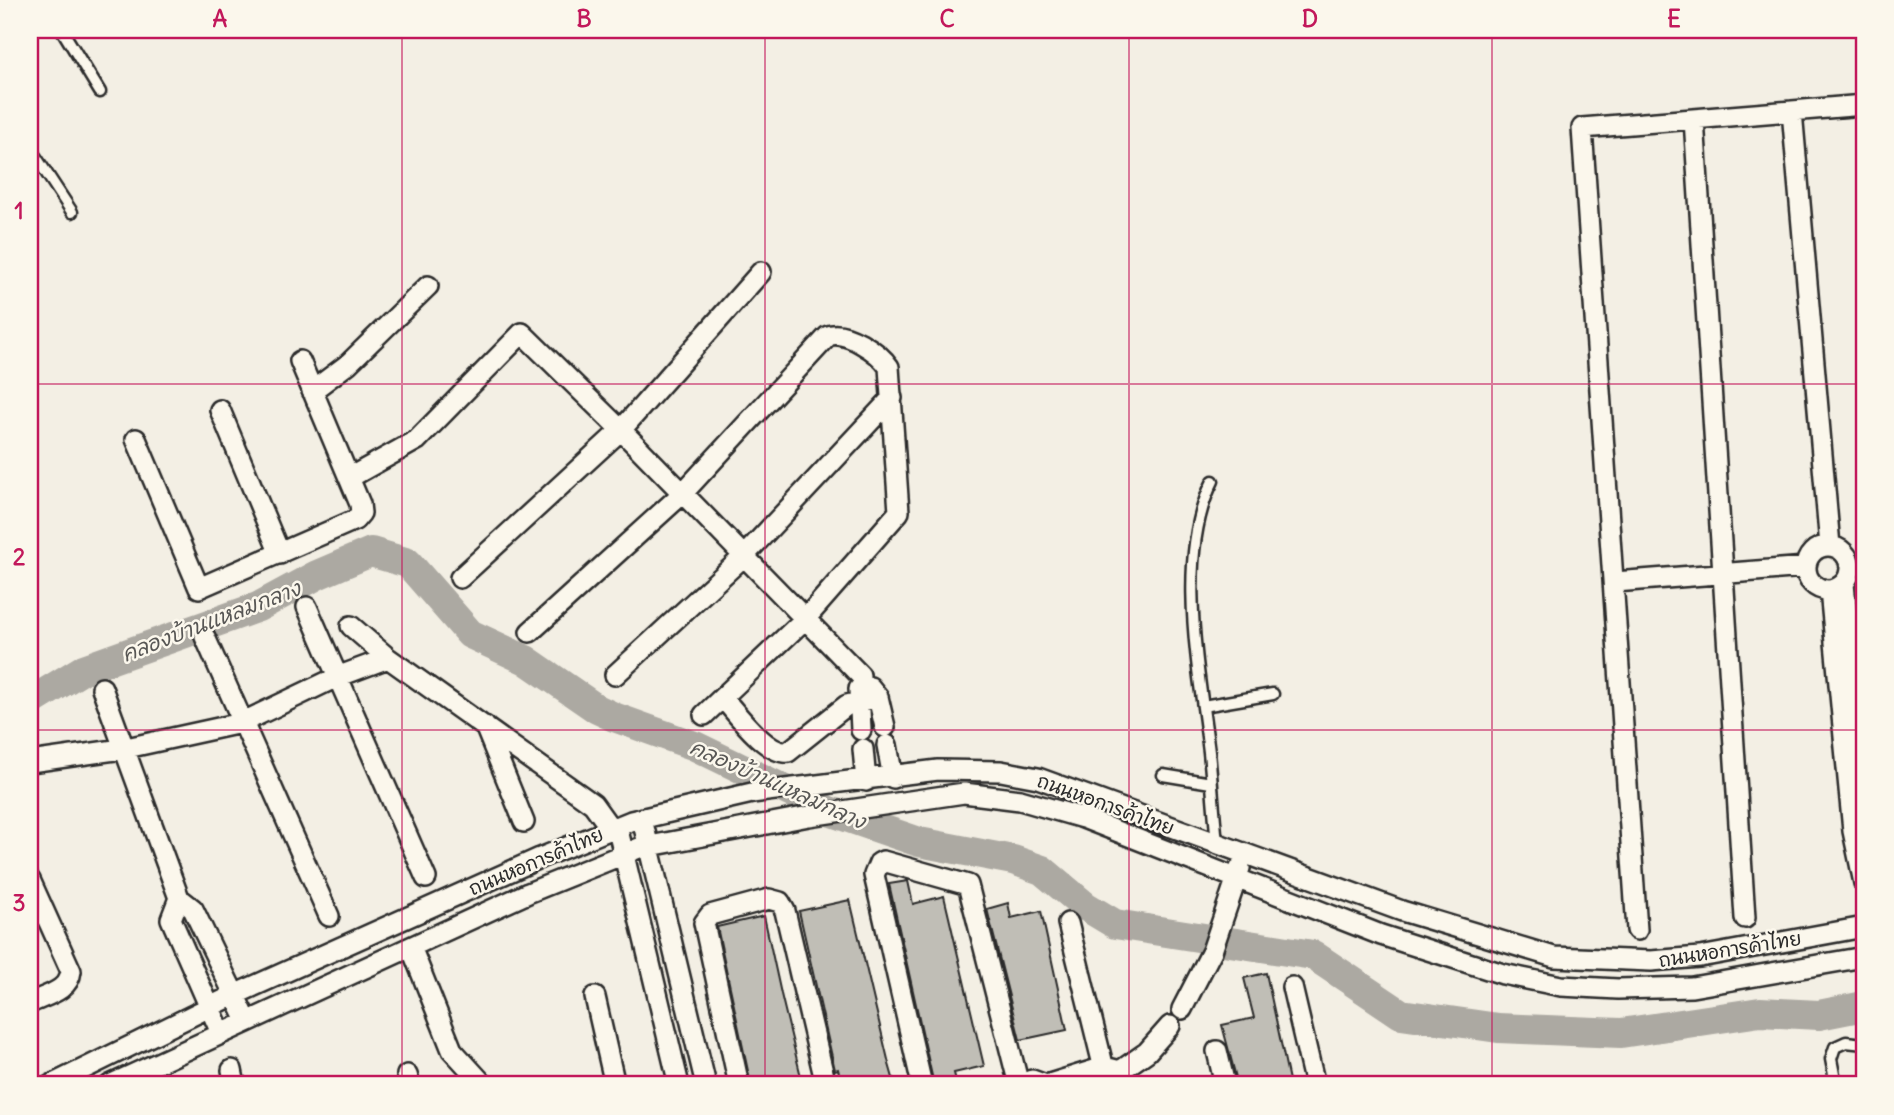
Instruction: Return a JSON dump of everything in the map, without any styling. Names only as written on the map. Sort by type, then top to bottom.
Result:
[{"type":"street","points":[[1637,930],[1582,128],[1864,105]]},
{"type":"street","points":[[1792,111],[1830,546]]},
{"type":"street","points":[[1693,119],[1720,574],[1745,918]]},
{"type":"street","points":[[460,578],[621,430],[761,272]]},
{"type":"street","points":[[312,391],[348,364],[428,286]]},
{"type":"street","points":[[349,478],[418,440],[522,333],[621,430],[743,557],[807,617],[860,675],[878,697],[893,778]]},
{"type":"street","points":[[530,632],[682,494],[828,336],[835,333],[846,336],[884,360],[889,367],[899,512],[807,617],[704,716]]},
{"type":"street","points":[[135,439],[200,588],[355,520],[360,513],[360,504],[300,361]]},
{"type":"street","points":[[615,675],[743,557],[892,398]]},
{"type":"street","points":[[220,410],[280,554]]},
{"type":"street","points":[[1830,546],[1843,551],[1857,563],[1848,578],[1837,587],[1822,589],[1810,581],[1806,567],[1817,549],[1830,546]]},
{"type":"street","points":[[1615,582],[1806,567]]},
{"type":"street","points":[[1837,587],[1864,799]]},
{"type":"street","points":[[1837,587],[1864,883]]},
{"type":"street","points":[[307,607],[426,878]]},
{"type":"street","points":[[351,626],[388,658],[593,804],[614,828],[626,854],[679,1085]]},
{"type":"street","points":[[205,637],[329,916]]},
{"type":"street","points":[[30,762],[122,749],[241,723],[337,677],[388,658]]},
{"type":"street","points":[[860,675],[858,701],[866,781]]},
{"type":"street","points":[[102,688],[122,749],[179,898],[192,909],[247,1021]]},
{"type":"street","points":[[723,698],[768,747],[783,753],[788,752],[839,710],[858,701],[878,697]]},
{"type":"street","points":[[485,726],[524,822]]},
{"type":"street","name":"ถนนหอการค้าไทย","points":[[51,1085],[234,995],[614,828],[752,793],[965,768],[1038,778],[1415,915],[1555,957],[1651,961],[1700,957],[1864,927]]},
{"type":"street","points":[[815,815],[827,784]]},
{"type":"street","name":"ถนนหอการค้าไทย","points":[[110,1085],[528,893],[649,846],[815,815],[964,793],[1020,800],[1083,818],[1381,935],[1503,974],[1561,986],[1618,989],[1692,986],[1864,957]]},
{"type":"street","points":[[642,819],[705,1085]]},
{"type":"street","points":[[1182,1009],[1212,951],[1244,854]]},
{"type":"street","points":[[922,1085],[874,874],[879,863],[883,861],[968,886],[1019,1085],[1032,1080],[1046,1085],[1110,1077],[1147,1052],[1170,1026]]},
{"type":"street","points":[[30,880],[71,971],[70,980],[63,988],[30,1003]]},
{"type":"street","points":[[179,898],[171,919],[221,1033]]},
{"type":"street","points":[[739,1085],[704,923],[710,915],[769,899],[780,902],[785,911],[826,1085]]},
{"type":"street","points":[[642,926],[666,917]]},
{"type":"street","points":[[1068,923],[1110,1077]]},
{"type":"street","points":[[411,947],[452,1050],[484,1085]]},
{"type":"street","points":[[1292,987],[1315,1085]]},
{"type":"street","points":[[595,998],[615,1085]]},
{"type":"street","points":[[1217,1051],[1225,1085]]},
{"type":"lane","points":[[62,30],[100,92]]},
{"type":"lane","points":[[30,148],[72,212]]},
{"type":"lane","points":[[1213,481],[1201,505],[1194,565],[1196,664],[1217,843]]},
{"type":"lane","points":[[1203,706],[1273,694]]},
{"type":"lane","points":[[1163,775],[1211,783]]},
{"type":"lane","points":[[1836,1085],[1831,1059],[1835,1047],[1846,1042],[1864,1044]]},
{"type":"building","points":[[908,881],[913,904],[944,896],[984,1066],[954,1073],[957,1085],[934,1085],[889,884]]},
{"type":"building","points":[[850,900],[895,1085],[842,1085],[838,1069],[835,1070],[799,911]]},
{"type":"building","points":[[1008,903],[1011,918],[1041,911],[1067,1030],[1020,1040],[987,909]]},
{"type":"building","points":[[764,916],[803,1085],[751,1085],[717,927]]},
{"type":"building","points":[[1266,973],[1290,1085],[1238,1085],[1222,1025],[1254,1018],[1244,978]]},
{"type":"waterway","name":"คลองบ้านแหลมกลาง","points":[[30,702],[84,669],[258,607],[317,575],[371,552],[408,563],[470,634],[526,660],[597,709],[614,717],[695,746],[829,811],[919,842],[1013,860],[1042,870],[1085,906],[1115,924],[1313,955],[1401,1014],[1498,1028],[1621,1033],[1760,1012],[1819,1015],[1864,1006]]}]
